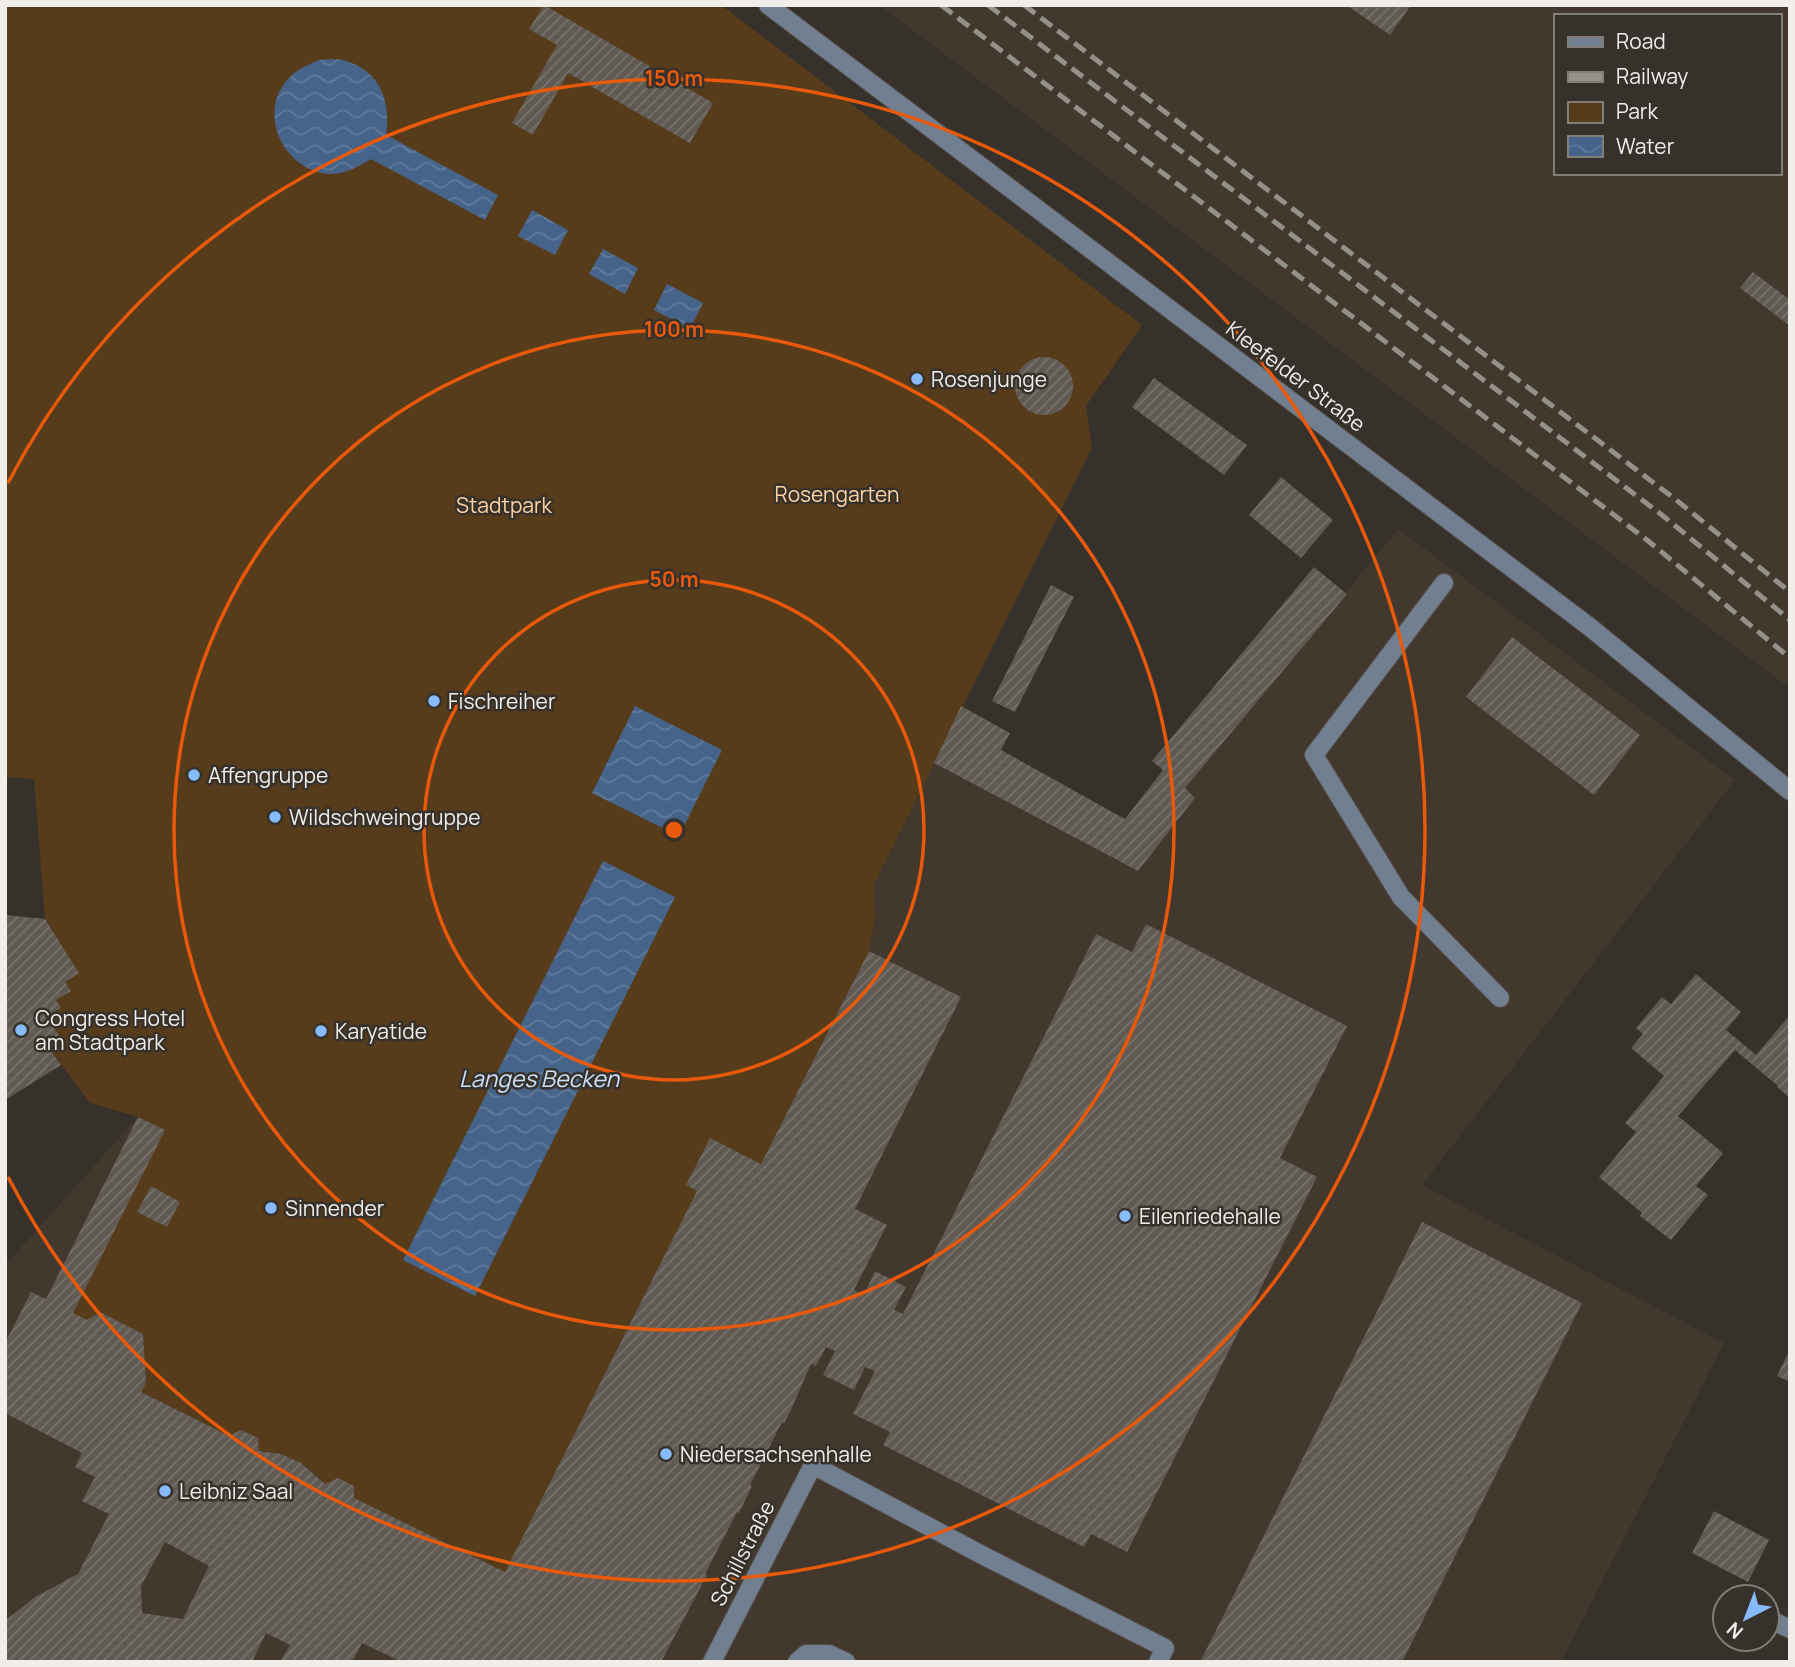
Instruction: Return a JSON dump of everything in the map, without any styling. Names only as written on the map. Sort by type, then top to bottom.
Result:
[{"type":"street","name":"Kleefelder Straße","points":[[768,5],[1591,628],[1790,791]]},
{"type":"street","points":[[1444,583],[1314,755],[1401,897],[1500,998]]},
{"type":"street","name":"Schillstraße","points":[[712,1662],[813,1465],[1165,1648],[1158,1662]]},
{"type":"street","points":[[797,1662],[806,1654],[829,1654],[846,1662]]},
{"type":"shaded area","points":[[879,5],[1790,5],[1790,688]]},
{"type":"shaded area","points":[[1398,529],[1735,780],[1422,1185],[1724,1343],[1561,1662],[5,1662],[5,1265],[138,1117],[686,1185],[706,1145],[761,1164],[869,951],[875,919],[874,884],[934,763],[1138,871],[1195,798],[1185,788]]},
{"type":"green space","name":"Stadtpark","points":[[5,5],[721,5],[1142,325],[1086,406],[1092,448],[874,884],[875,919],[869,951],[761,1164],[706,1145],[686,1185],[697,1191],[505,1572],[446,1542],[448,1536],[444,1542],[354,1498],[353,1486],[338,1478],[325,1484],[295,1460],[259,1451],[258,1438],[241,1430],[229,1436],[141,1392],[146,1383],[143,1334],[101,1312],[87,1320],[73,1313],[164,1131],[138,1117],[90,1103],[49,1048],[61,1040],[47,1017],[60,1009],[56,1000],[71,991],[65,982],[79,973],[45,919],[34,779],[5,777]]},
{"type":"water","points":[[319,60],[346,61],[368,73],[385,100],[386,135],[498,195],[485,220],[371,159],[347,171],[331,174],[302,165],[290,155],[276,128],[274,113],[277,98],[291,76]]},
{"type":"water","points":[[532,210],[568,230],[555,255],[518,236]]},
{"type":"water","points":[[603,249],[638,268],[625,294],[589,274]]},
{"type":"water","points":[[667,284],[703,303],[690,329],[654,310]]},
{"type":"water","points":[[635,706],[722,750],[679,836],[592,793]]},
{"type":"water","name":"Langes Becken","points":[[603,861],[675,897],[475,1296],[403,1260]]},
{"type":"building","points":[[544,5],[713,103],[690,143],[568,73],[533,135],[512,123],[557,45],[529,29]]},
{"type":"building","points":[[1346,5],[1411,5],[1390,35]]},
{"type":"building","points":[[1753,272],[1790,300],[1790,326],[1740,288]]},
{"type":"building","points":[[1044,357],[1055,359],[1068,370],[1073,386],[1071,397],[1060,410],[1044,415],[1033,413],[1020,402],[1015,386],[1017,375],[1028,362]]},
{"type":"building","points":[[1154,378],[1247,445],[1224,475],[1132,407]]},
{"type":"building","points":[[1281,477],[1333,520],[1301,558],[1249,515]]},
{"type":"building","points":[[1314,567],[1347,594],[1185,788],[1195,798],[1138,871],[934,763],[961,706],[1010,733],[1001,750],[1125,819],[1163,770],[1152,761]]},
{"type":"building","points":[[1051,585],[1074,597],[1015,712],[992,701]]},
{"type":"building","points":[[1512,637],[1640,735],[1594,795],[1466,697]]},
{"type":"building","points":[[5,915],[45,919],[79,973],[65,982],[71,991],[56,1000],[61,1008],[47,1017],[62,1040],[49,1048],[61,1065],[5,1100]]},
{"type":"building","points":[[1146,924],[1347,1026],[1280,1158],[1317,1177],[1127,1552],[1091,1534],[1084,1547],[883,1445],[890,1432],[853,1414],[875,1371],[865,1367],[854,1390],[823,1375],[835,1351],[826,1347],[816,1366],[811,1364],[791,1410],[784,1423],[782,1422],[739,1513],[737,1512],[661,1662],[402,1662],[362,1643],[352,1662],[280,1662],[290,1645],[266,1633],[252,1662],[5,1662],[5,1621],[35,1597],[78,1574],[109,1514],[82,1501],[95,1477],[75,1467],[82,1453],[5,1413],[5,1343],[31,1292],[46,1299],[138,1117],[165,1130],[73,1313],[87,1320],[100,1312],[143,1334],[146,1383],[141,1392],[229,1436],[241,1430],[258,1438],[259,1451],[281,1454],[301,1463],[325,1484],[338,1478],[354,1486],[354,1498],[505,1572],[697,1191],[686,1185],[710,1138],[761,1164],[869,951],[961,997],[855,1209],[887,1225],[854,1290],[864,1295],[875,1271],[906,1287],[894,1310],[903,1314],[1096,934],[1132,952]],"holes":[[[165,1542],[209,1566],[183,1619],[142,1613],[141,1586]]]},
{"type":"building","points":[[1696,974],[1741,1012],[1726,1030],[1756,1055],[1790,1015],[1790,1098],[1735,1050],[1678,1116],[1723,1153],[1696,1186],[1708,1195],[1671,1240],[1640,1216],[1642,1213],[1599,1177],[1636,1132],[1625,1123],[1664,1076],[1631,1048],[1643,1034],[1636,1028],[1662,997],[1671,1004]]},
{"type":"building","points":[[151,1186],[180,1202],[167,1227],[137,1212]]},
{"type":"building","points":[[1422,1222],[1582,1303],[1402,1662],[1200,1662]]},
{"type":"building","points":[[1790,1349],[1790,1382],[1777,1376]]},
{"type":"building","points":[[1714,1511],[1769,1540],[1748,1582],[1692,1553]]},
{"type":"railway","points":[[941,5],[1647,540],[1790,658]]},
{"type":"railway","points":[[988,5],[1662,515],[1790,620]]},
{"type":"railway","points":[[1024,5],[1675,499],[1790,592]]},
{"type":"place","name":"Rosenjunge","points":[[917,379]]},
{"type":"place","name":"Fischreiher","points":[[434,701]]},
{"type":"place","name":"Affengruppe","points":[[194,775]]},
{"type":"place","name":"Wildschweingruppe","points":[[275,817]]},
{"type":"place","name":"Congress Hotel am Stadtpark","points":[[21,1030]]},
{"type":"place","name":"Karyatide","points":[[321,1031]]},
{"type":"place","name":"Sinnender","points":[[271,1208]]},
{"type":"place","name":"Eilenriedehalle","points":[[1125,1216]]},
{"type":"place","name":"Niedersachsenhalle","points":[[666,1454]]},
{"type":"place","name":"Leibniz Saal","points":[[165,1491]]},
{"type":"park label","name":"Rosengarten","points":[[837,494]]}]
